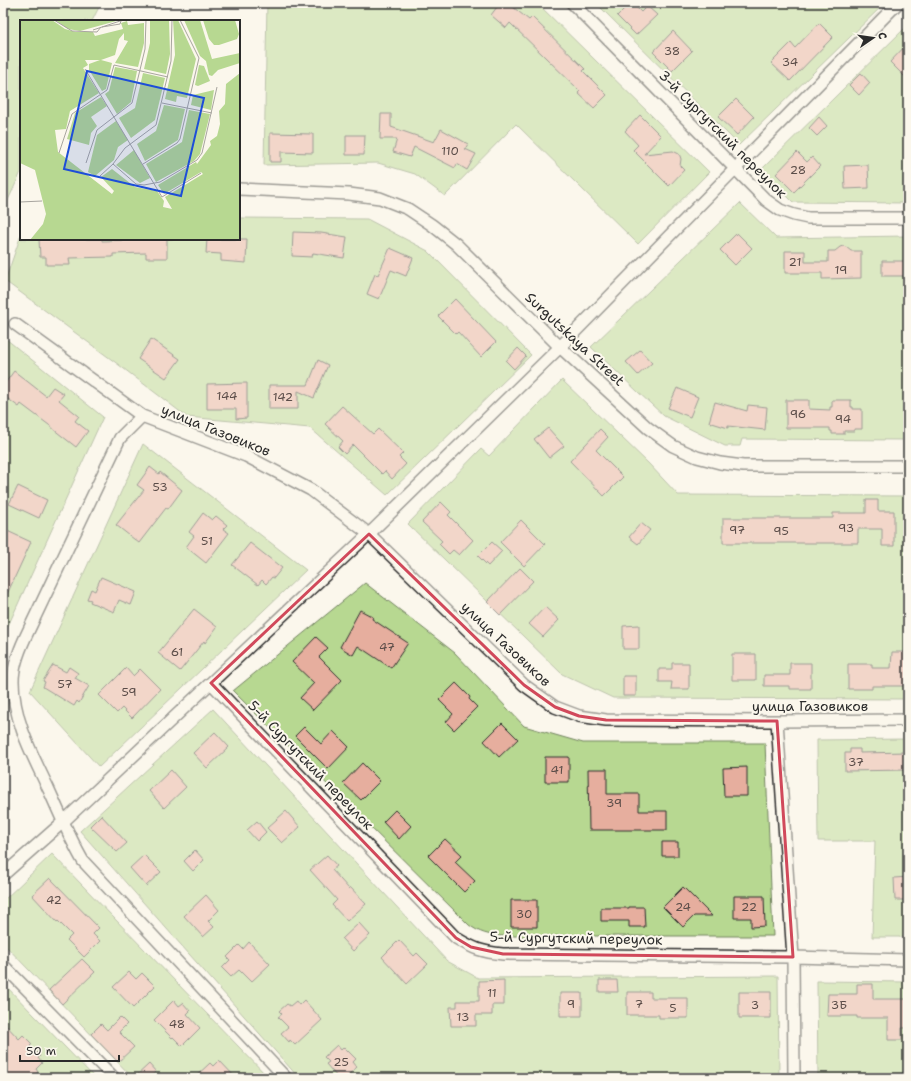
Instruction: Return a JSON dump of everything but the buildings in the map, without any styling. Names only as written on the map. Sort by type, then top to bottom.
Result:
[{"type":"street","name":"3-й Сургутский переулок","points":[[572,3],[734,169],[766,200],[780,210],[808,218],[908,218]]},
{"type":"street","points":[[3,875],[63,822],[369,534],[560,347],[898,3]]},
{"type":"street","name":"Surgutskaya Street","points":[[240,189],[349,194],[380,198],[408,209],[432,224],[456,244],[560,347],[648,428],[673,446],[697,457],[720,463],[743,466],[908,466]]},
{"type":"street","name":"улица Газовиков","points":[[15,324],[142,416],[246,456],[311,490],[369,534],[524,685],[555,707],[579,716],[606,720],[908,720]]},
{"type":"street","name":"улица Газовиков","points":[[63,822],[23,734],[16,708],[13,681],[17,657],[120,438],[142,416]]},
{"type":"street","name":"5-й Сургутский переулок","points":[[211,683],[456,938],[470,947],[487,952],[503,954],[793,957],[908,960]]},
{"type":"street","points":[[777,721],[793,957],[794,1078]]},
{"type":"street","points":[[63,822],[72,843],[83,861],[286,1078]]},
{"type":"street","points":[[3,965],[114,1078]]},
{"type":"highlighted area","points":[[369,534],[524,685],[555,707],[579,716],[606,720],[777,721],[793,957],[503,954],[471,947],[456,938],[211,683]]},
{"type":"green space","points":[[3,3],[101,3],[92,20],[20,20],[20,174],[3,211]]},
{"type":"green space","points":[[267,3],[537,3],[709,172],[638,244],[516,124],[445,196],[415,174],[378,163],[264,165]]},
{"type":"green space","points":[[596,3],[885,3],[739,145]]},
{"type":"green space","points":[[908,25],[908,203],[793,202],[761,170]]},
{"type":"green space","points":[[740,203],[776,238],[908,236],[908,440],[742,439],[740,446],[725,446],[664,416],[591,347]]},
{"type":"green space","points":[[240,218],[367,219],[428,251],[531,355],[387,495],[310,428],[187,417],[5,281],[20,238],[20,240],[240,240]]},
{"type":"green space","points":[[6,339],[103,417],[3,637],[3,343]]},
{"type":"green space","points":[[562,380],[649,464],[678,495],[908,496],[908,699],[613,698],[562,674],[408,524],[481,449],[489,456]]},
{"type":"green space","points":[[143,444],[306,570],[99,767],[30,691]]},
{"type":"green space","points":[[365,583],[455,653],[524,726],[583,743],[765,743],[773,936],[502,936],[484,933],[469,925],[233,691]]},
{"type":"green space","points":[[213,709],[447,961],[478,978],[778,976],[779,1078],[299,1078],[80,831]]},
{"type":"green space","points":[[908,739],[908,937],[872,937],[875,841],[818,841],[817,740]]},
{"type":"green space","points":[[52,854],[269,1078],[133,1078],[3,943],[3,901]]},
{"type":"green space","points":[[817,981],[908,982],[908,1078],[818,1078]]},
{"type":"green space","points":[[3,983],[95,1078],[3,1078]]}]
